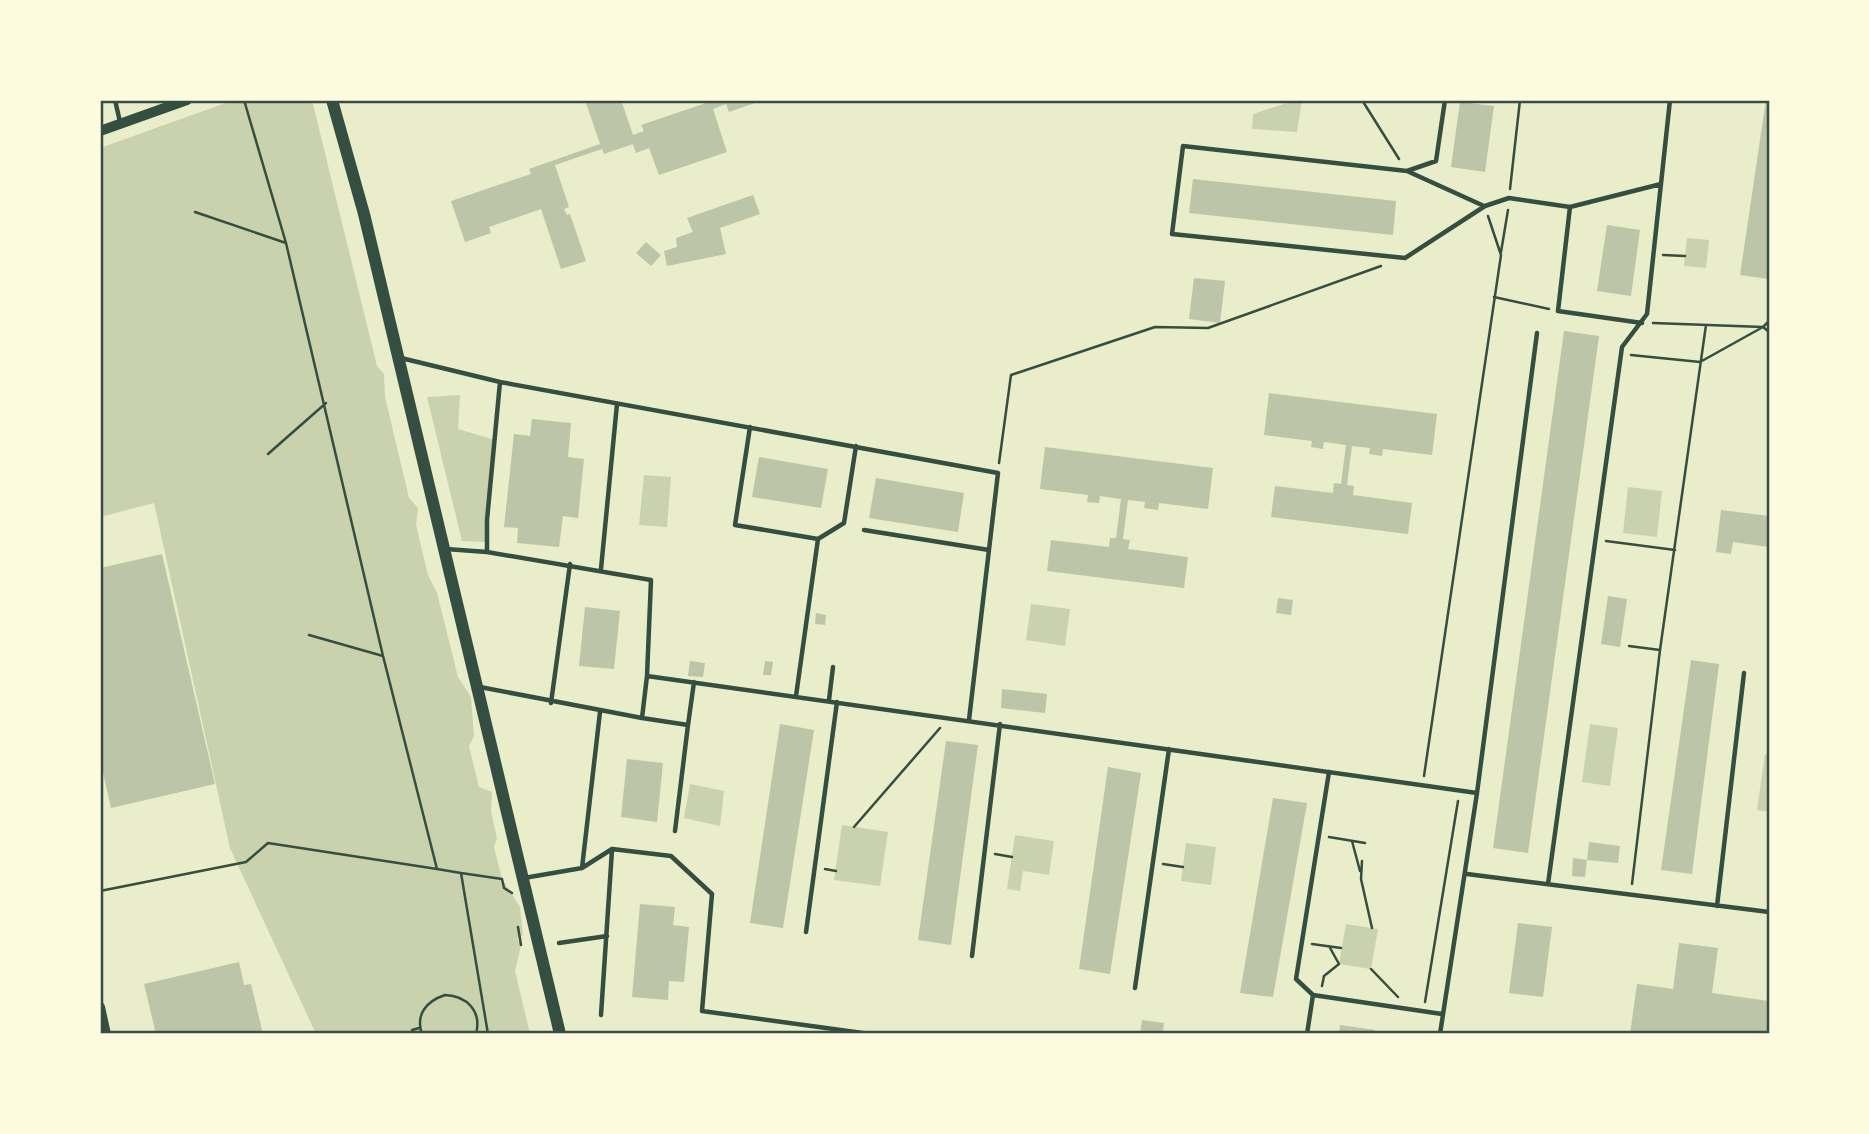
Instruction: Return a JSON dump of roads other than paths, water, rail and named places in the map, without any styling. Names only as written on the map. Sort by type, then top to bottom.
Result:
[{"type":"main road","points":[[332,100],[364,215],[559,1034]]},
{"type":"street","points":[[100,131],[187,100]]},
{"type":"street","points":[[100,1007],[106,1034]]},
{"type":"lane","points":[[115,100],[120,123]]},
{"type":"lane","points":[[1407,171],[1436,161],[1445,100]]},
{"type":"lane","points":[[1548,884],[1622,347],[1643,323],[1647,314],[1668,101]]},
{"type":"lane","points":[[1485,206],[1407,171],[1183,146],[1172,234],[1405,258],[1485,206],[1509,198],[1570,207],[1661,184]]},
{"type":"lane","points":[[1570,207],[1558,311],[1643,323]]},
{"type":"lane","points":[[1440,1034],[1467,874],[1537,333]]},
{"type":"lane","points":[[397,357],[500,382],[998,473],[969,720]]},
{"type":"lane","points":[[488,551],[487,520],[500,382]]},
{"type":"lane","points":[[601,569],[617,404]]},
{"type":"lane","points":[[750,427],[735,525],[818,540],[844,523],[856,446]]},
{"type":"lane","points":[[864,530],[989,550]]},
{"type":"lane","points":[[796,696],[818,540]]},
{"type":"lane","points":[[442,549],[488,551],[651,580],[647,676],[642,718]]},
{"type":"lane","points":[[551,703],[570,564]]},
{"type":"lane","points":[[829,700],[833,667]]},
{"type":"lane","points":[[1717,906],[1744,673]]},
{"type":"lane","points":[[647,676],[1478,793]]},
{"type":"lane","points":[[675,831],[694,682]]},
{"type":"lane","points":[[475,686],[600,712],[688,725]]},
{"type":"lane","points":[[806,932],[837,702]]},
{"type":"lane","points":[[582,868],[600,712]]},
{"type":"lane","points":[[972,956],[1000,724]]},
{"type":"lane","points":[[1135,988],[1169,749]]},
{"type":"lane","points":[[1329,772],[1296,979],[1313,995],[1321,997],[1443,1014]]},
{"type":"lane","points":[[520,879],[582,868],[612,849],[671,856],[712,894],[702,1011],[870,1034]]},
{"type":"lane","points":[[601,1015],[612,849]]},
{"type":"lane","points":[[1467,874],[1769,912]]},
{"type":"lane","points":[[559,943],[607,936]]},
{"type":"lane","points":[[1307,1034],[1313,995]]}]
